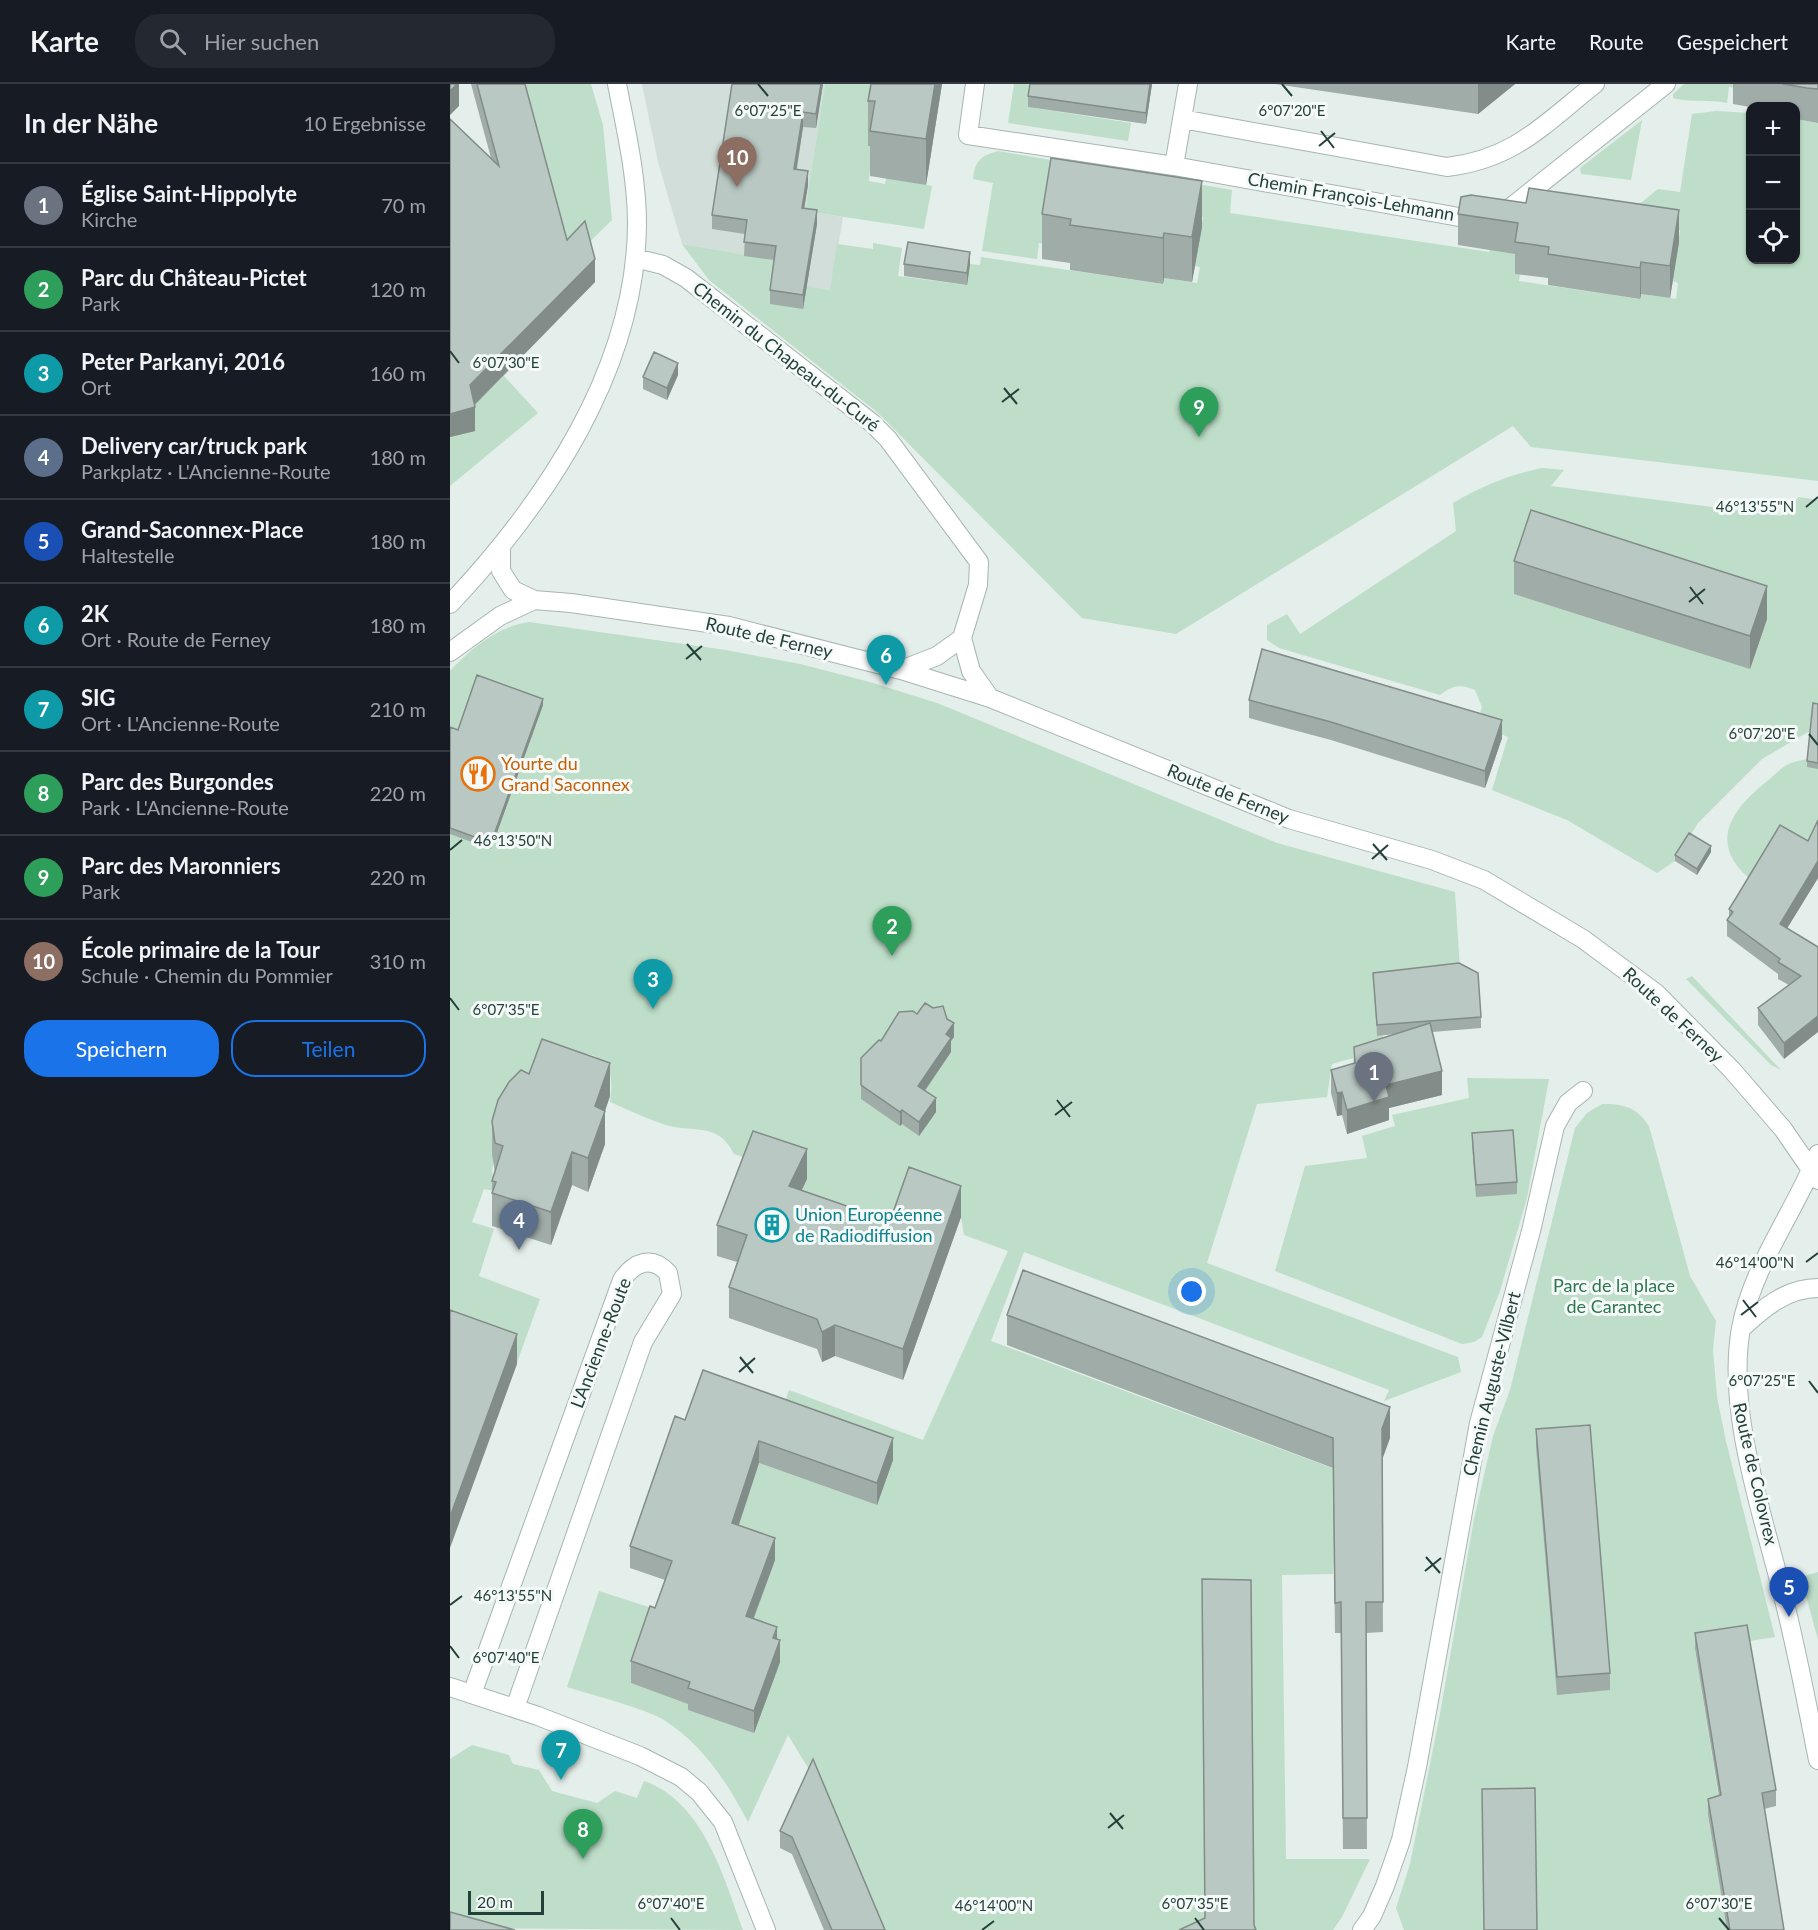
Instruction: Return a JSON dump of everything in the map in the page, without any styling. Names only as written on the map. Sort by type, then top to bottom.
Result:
[{"type":"street","points":[[450,604],[501,546],[560,462],[597,391],[622,325],[635,258],[636,195],[617,84]]},
{"type":"street","name":"Chemin François-Lehmann","points":[[975,84],[968,135],[1174,166],[1459,217],[1510,208],[1666,84]]},
{"type":"street","points":[[1174,166],[1188,84]]},
{"type":"street","points":[[1182,119],[1447,167],[1490,159],[1516,147],[1595,84]]},
{"type":"street","name":"Chemin du Chapeau-du-Curé","points":[[635,258],[663,265],[686,278],[853,407],[888,439],[979,562],[978,585],[962,638]]},
{"type":"street","points":[[501,546],[501,571],[513,590],[534,600]]},
{"type":"street","points":[[450,652],[500,615],[534,600]]},
{"type":"street","name":"Route de Ferney","points":[[534,600],[571,603],[729,626],[901,669],[990,698],[1289,819],[1432,861],[1502,889],[1583,939],[1656,993],[1732,1070],[1816,1168]]},
{"type":"street","points":[[901,669],[937,656],[962,638],[971,671],[990,698]]},
{"type":"street","name":"Chemin Auguste-Vilbert","points":[[1362,1930],[1385,1886],[1401,1840],[1417,1767],[1479,1423],[1531,1231],[1555,1126],[1568,1103],[1583,1091]]},
{"type":"street","name":"Route de Colovrex","points":[[1816,1168],[1756,1280],[1742,1328],[1737,1359],[1738,1396],[1745,1441],[1789,1617],[1818,1760]]},
{"type":"street","name":"L'Ancienne-Route","points":[[472,1694],[622,1280],[633,1266],[640,1263],[657,1264],[668,1273],[672,1281],[672,1294],[643,1342],[515,1708]]},
{"type":"street","points":[[1742,1328],[1766,1306],[1783,1296],[1818,1288]]},
{"type":"street","points":[[450,1687],[515,1708],[662,1766],[699,1792],[723,1822],[766,1930]]},
{"type":"shaded area","points":[[642,84],[825,84],[805,211],[843,217],[831,290],[782,283],[785,262],[682,244],[658,162]]},
{"type":"green space","points":[[524,84],[591,84],[603,125],[612,220],[572,259]]},
{"type":"green space","points":[[825,84],[878,84],[869,181],[885,184],[886,178],[932,186],[924,229],[805,211]]},
{"type":"green space","points":[[1014,84],[1031,84],[1028,107],[1131,123],[1128,141],[1008,123]]},
{"type":"green space","points":[[1684,84],[1736,84],[1735,88],[1729,87],[1727,103],[1673,98],[1673,94]]},
{"type":"green space","points":[[1716,111],[1746,113],[1746,264],[1800,264],[1800,120],[1818,123],[1818,481],[1531,447],[1513,426],[1176,634],[1082,618],[877,412],[709,280],[682,244],[786,262],[807,286],[830,290],[837,244],[873,249],[873,243],[902,248],[898,276],[966,285],[970,264],[980,265],[981,257],[1162,284],[1164,278],[1197,283],[1200,267],[1195,266],[1203,217],[1155,210],[1180,181],[1232,190],[1230,213],[1489,252],[1498,222],[1528,216],[1519,281],[1639,299],[1641,294],[1676,299],[1678,283],[1673,281],[1680,230],[1627,221],[1627,214],[1658,189],[1680,192],[1692,114]]},
{"type":"green space","points":[[1642,120],[1631,180],[1581,174],[1580,168]]},
{"type":"green space","points":[[998,151],[1086,166],[1045,244],[1039,243],[1037,259],[982,251],[993,183],[973,179],[980,160]]},
{"type":"green space","points":[[504,376],[538,413],[450,486],[450,437],[469,410]]},
{"type":"green space","points":[[1542,468],[1564,470],[1551,486],[1781,516],[1799,497],[1818,500],[1818,735],[1808,732],[1762,759],[1698,823],[1675,861],[1657,873],[1567,820],[1492,790],[1508,737],[1477,725],[1482,707],[1475,690],[1457,686],[1440,695],[1279,648],[1267,640],[1267,625],[1287,614],[1300,634],[1456,531],[1453,503],[1496,482]]},
{"type":"green space","points":[[529,622],[726,650],[800,664],[870,682],[937,703],[1277,843],[1455,892],[1464,1029],[1436,1031],[1433,1002],[1374,984],[1377,1036],[1383,1035],[1384,1054],[1354,1063],[1353,1058],[1332,1064],[1327,1097],[1257,1104],[1207,1263],[1458,1357],[1461,1372],[1384,1401],[1389,1390],[1024,1252],[991,1341],[1340,1471],[1333,1574],[1282,1575],[1286,1859],[1370,1859],[1342,1917],[1333,1930],[1254,1930],[1251,1597],[1202,1597],[1205,1930],[878,1930],[813,1776],[788,1735],[748,1822],[713,1765],[678,1730],[655,1715],[567,1687],[599,1591],[661,1611],[732,1545],[759,1463],[877,1505],[779,1419],[789,1390],[923,1440],[1008,1251],[964,1235],[961,1217],[890,1252],[789,1217],[806,1179],[734,1154],[721,1137],[713,1133],[666,1125],[610,1102],[611,1082],[607,1067],[603,1061],[587,1054],[576,1053],[496,1147],[492,1171],[495,1191],[484,1189],[472,1222],[494,1229],[479,1276],[540,1299],[450,1547],[450,671],[496,633]]},
{"type":"green space","points":[[1818,757],[1818,836],[1755,883],[1741,870],[1732,857],[1728,844],[1728,832],[1733,819],[1751,795],[1788,764]]},
{"type":"green space","points":[[1692,976],[1781,1070],[1771,1065],[1686,979]]},
{"type":"green space","points":[[1467,1078],[1549,1079],[1527,1198],[1500,1291],[1482,1337],[1474,1342],[1462,1344],[1275,1271],[1305,1166],[1367,1158],[1362,1136],[1395,1126],[1392,1115],[1469,1098]]},
{"type":"green space","name":"Parc de la place de Carantec","points":[[1602,1104],[1617,1104],[1629,1108],[1640,1115],[1649,1126],[1690,1276],[1716,1321],[1713,1350],[1717,1397],[1775,1637],[1695,1650],[1718,1793],[1723,1793],[1708,1815],[1727,1930],[1404,1930],[1396,1908],[1410,1864],[1440,1714],[1474,1519],[1493,1436],[1510,1390],[1575,1128],[1587,1113]]},
{"type":"green space","points":[[1818,1572],[1818,1640],[1801,1577]]},
{"type":"green space","points":[[472,1745],[509,1755],[513,1764],[539,1770],[552,1791],[597,1803],[615,1791],[637,1798],[644,1781],[664,1791],[682,1805],[708,1844],[719,1865],[743,1930],[450,1928],[450,1759]]},
{"type":"building","points":[[450,84],[457,84],[450,91]]},
{"type":"building","points":[[477,84],[525,84],[567,240],[585,221],[595,259],[470,385],[475,407],[450,414],[450,119],[499,166]]},
{"type":"building","points":[[732,84],[821,84],[816,114],[803,112],[794,169],[808,171],[802,208],[817,210],[803,295],[770,290],[776,246],[744,242],[747,220],[712,215]]},
{"type":"building","points":[[871,84],[935,84],[926,139],[870,131],[875,101],[868,101]]},
{"type":"building","points":[[1030,84],[1150,84],[1146,113],[1028,96]]},
{"type":"building","points":[[1783,84],[1818,84],[1818,89],[1807,88]]},
{"type":"building","points":[[1051,158],[1202,181],[1192,237],[1164,233],[1163,238],[1070,225],[1071,219],[1042,214]]},
{"type":"building","points":[[1529,188],[1679,210],[1670,266],[1641,262],[1640,268],[1548,254],[1549,247],[1515,242],[1518,223],[1458,214],[1461,197],[1471,195],[1526,203]]},
{"type":"building","points":[[908,242],[970,252],[967,273],[904,264]]},
{"type":"building","points":[[654,352],[678,363],[667,388],[643,377]]},
{"type":"building","points":[[1531,510],[1767,586],[1750,636],[1514,561]]},
{"type":"building","points":[[1262,649],[1502,720],[1485,771],[1331,722],[1249,700]]},
{"type":"building","points":[[477,675],[543,699],[491,843],[450,828],[450,727],[458,730]]},
{"type":"building","points":[[1813,703],[1818,704],[1818,763],[1807,761]]},
{"type":"building","points":[[1818,820],[1818,861],[1780,924],[1818,947],[1818,1016],[1784,1043],[1758,1008],[1801,976],[1778,962],[1780,959],[1727,920],[1733,912],[1729,909],[1780,825],[1808,841]]},
{"type":"building","points":[[1689,833],[1711,846],[1697,869],[1675,855]]},
{"type":"building","points":[[1459,963],[1478,973],[1481,1017],[1377,1025],[1373,973]]},
{"type":"building","points":[[925,1003],[933,1008],[943,1006],[947,1019],[954,1023],[946,1034],[951,1038],[918,1086],[936,1098],[919,1122],[861,1085],[861,1058],[879,1040],[881,1041],[899,1012],[913,1011],[917,1014]]},
{"type":"building","points":[[1430,1023],[1442,1071],[1386,1085],[1389,1097],[1347,1110],[1342,1092],[1337,1093],[1331,1070],[1355,1063],[1354,1047]]},
{"type":"building","points":[[542,1039],[610,1063],[595,1106],[605,1111],[588,1158],[572,1152],[551,1212],[492,1193],[496,1182],[492,1181],[503,1146],[495,1143],[492,1121],[498,1100],[509,1082],[521,1070],[529,1074]]},
{"type":"building","points":[[1513,1130],[1517,1182],[1476,1185],[1472,1133]]},
{"type":"building","points":[[753,1131],[807,1149],[789,1186],[890,1221],[909,1167],[961,1186],[903,1349],[835,1325],[822,1332],[817,1319],[729,1287],[747,1235],[717,1225]]},
{"type":"building","points":[[1023,1270],[1390,1407],[1382,1429],[1383,1602],[1366,1602],[1367,1818],[1343,1818],[1341,1602],[1335,1603],[1333,1438],[1007,1315]]},
{"type":"building","points":[[450,1310],[517,1334],[450,1517]]},
{"type":"building","points":[[703,1370],[893,1438],[877,1483],[759,1441],[732,1523],[775,1538],[746,1616],[777,1627],[773,1638],[780,1640],[754,1711],[688,1688],[690,1682],[631,1661],[650,1606],[655,1608],[672,1561],[630,1546],[675,1416],[685,1420]]},
{"type":"building","points":[[1590,1425],[1610,1673],[1557,1677],[1536,1429]]},
{"type":"building","points":[[1202,1579],[1251,1580],[1254,1925],[1256,1930],[1179,1930],[1205,1918]]},
{"type":"building","points":[[1747,1625],[1776,1790],[1762,1793],[1784,1930],[1730,1930],[1708,1799],[1721,1795],[1695,1633]]},
{"type":"building","points":[[813,1759],[885,1930],[832,1930],[792,1837],[780,1831]]},
{"type":"building","points":[[1535,1788],[1537,1930],[1484,1930],[1482,1789]]},
{"type":"building","points":[[450,1912],[515,1930],[450,1930]]},
{"type":"place","name":"École primaire de la Tour","points":[[737,187]]},
{"type":"place","name":"Parc des Maronniers","points":[[1199,437]]},
{"type":"place","name":"2K","points":[[886,685]]},
{"type":"place","name":"Yourte du Grand Saconnex","points":[[478,774]]},
{"type":"place","name":"Parc du Château-Pictet","points":[[892,956]]},
{"type":"place","name":"Peter Parkanyi, 2016","points":[[653,1009]]},
{"type":"place","name":"Église Saint-Hippolyte","points":[[1374,1102]]},
{"type":"place","name":"Union Européenne de Radiodiffusion","points":[[772,1225]]},
{"type":"place","name":"Delivery car/truck park","points":[[519,1250]]},
{"type":"place","name":"Grand-Saconnex-Place","points":[[1789,1617]]},
{"type":"place","name":"SIG","points":[[561,1780]]},
{"type":"place","name":"Parc des Burgondes","points":[[583,1859]]}]
